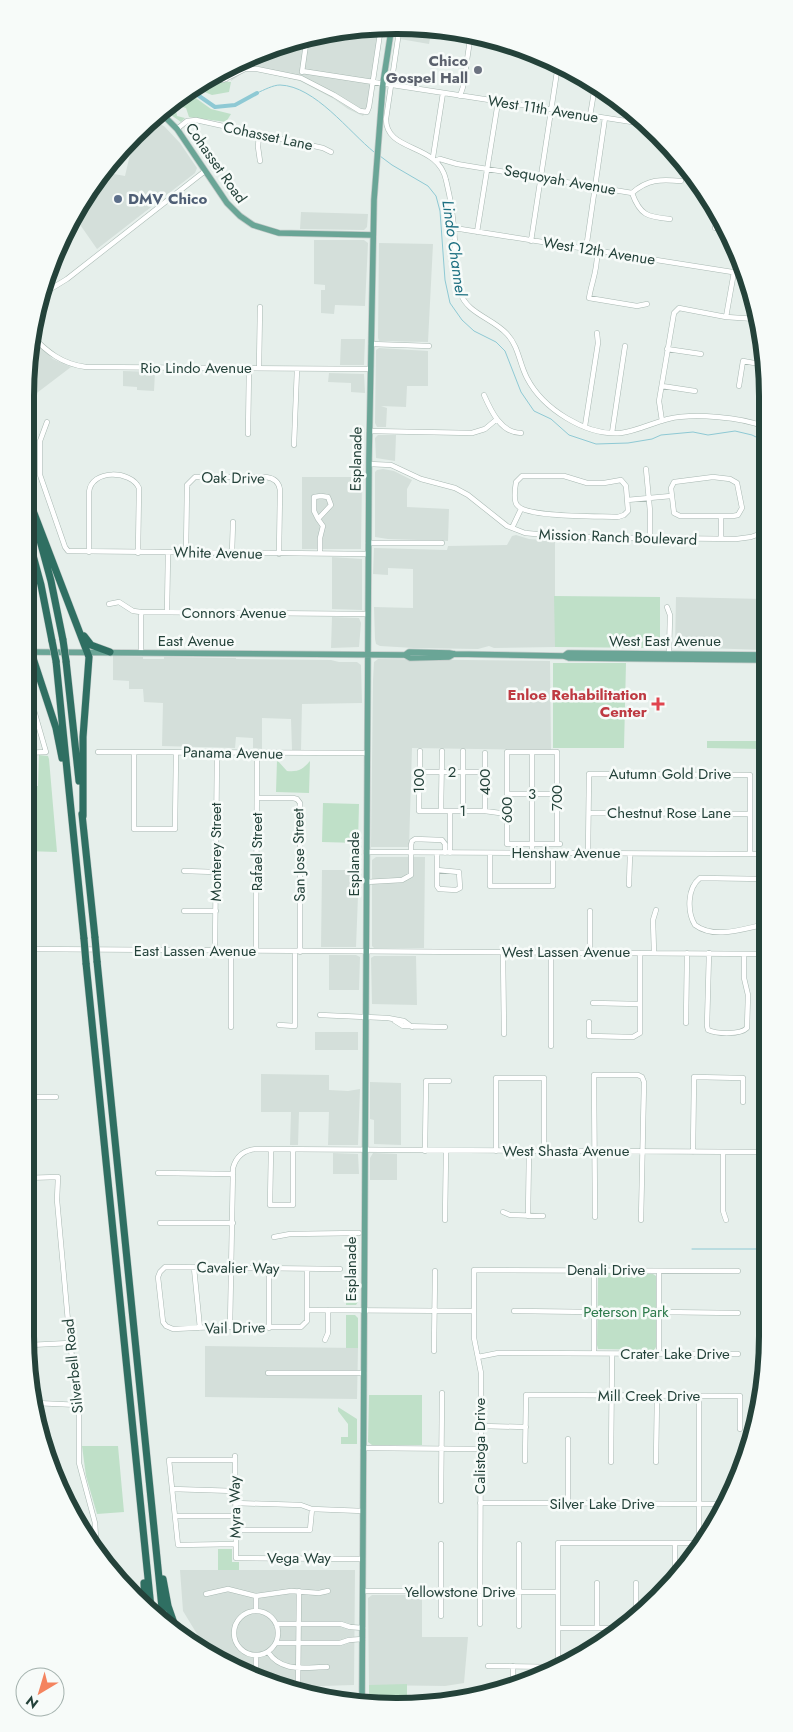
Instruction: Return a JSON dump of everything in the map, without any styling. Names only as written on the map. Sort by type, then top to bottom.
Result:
[{"type":"highway","points":[[34,513],[89,657],[83,744],[82,816]]},
{"type":"highway","points":[[34,520],[51,581],[66,661],[162,1612]]},
{"type":"highway","points":[[34,557],[42,585],[56,661],[150,1602]]},
{"type":"highway","points":[[70,604],[87,641],[93,646],[110,652]]},
{"type":"highway","points":[[34,668],[56,728],[67,795],[70,799]]},
{"type":"highway","points":[[155,1542],[158,1548],[168,1606],[173,1621]]},
{"type":"highway","points":[[145,1597],[144,1566],[146,1553]]},
{"type":"main road","name":"Esplanade","points":[[362,1696],[369,430],[373,235],[378,131],[391,34]]},
{"type":"main road","name":"Cohasset Road","points":[[165,118],[177,129],[233,210],[247,222],[279,233],[373,235]]},
{"type":"main road","name":"East Avenue","points":[[34,652],[367,655]]},
{"type":"main road","name":"West East Avenue","points":[[367,655],[405,655],[409,652],[564,656],[569,658],[759,655]]},
{"type":"main road","name":"West East Avenue","points":[[669,656],[759,660]]},
{"type":"street","points":[[391,85],[399,34]]},
{"type":"street","points":[[220,80],[226,79],[246,69],[257,68],[301,78],[360,111],[367,112],[380,35]]},
{"type":"street","points":[[460,96],[470,42]]},
{"type":"street","points":[[301,78],[306,45]]},
{"type":"street","name":"West 11th Avenue","points":[[302,71],[634,122]]},
{"type":"street","points":[[531,241],[557,71]]},
{"type":"street","name":"Sequoyah Avenue","points":[[391,85],[386,119],[388,130],[401,142],[435,159],[632,193],[641,185],[652,181],[666,179],[681,181]]},
{"type":"street","points":[[590,116],[594,92]]},
{"type":"street","points":[[443,93],[435,159],[442,168],[446,178],[454,228],[457,282],[464,301],[473,310],[496,323],[509,336],[517,349],[529,382],[539,396],[560,415],[585,426],[612,433],[629,431],[683,417],[734,418],[759,425]]},
{"type":"street","points":[[477,232],[498,102]]},
{"type":"street","points":[[626,121],[627,117]]},
{"type":"street","points":[[586,249],[605,118]]},
{"type":"street","name":"Cohasset Lane","points":[[177,129],[187,121],[196,120],[324,148],[331,152]]},
{"type":"street","points":[[259,134],[258,148],[260,160]]},
{"type":"street","points":[[50,289],[67,279],[206,170]]},
{"type":"street","points":[[632,193],[638,208],[642,211],[653,218],[670,219]]},
{"type":"street","name":"West 12th Avenue","points":[[454,228],[737,273]]},
{"type":"street","points":[[597,251],[597,268],[589,298],[637,306],[647,304]]},
{"type":"street","points":[[726,317],[734,272]]},
{"type":"street","points":[[259,368],[260,307]]},
{"type":"street","points":[[662,421],[659,406],[674,313],[679,308],[726,317],[750,319]]},
{"type":"street","points":[[585,426],[598,343],[597,333]]},
{"type":"street","name":"Rio Lindo Avenue","points":[[38,342],[48,352],[65,362],[83,367],[371,369]]},
{"type":"street","points":[[371,344],[430,346]]},
{"type":"street","points":[[612,433],[625,346]]},
{"type":"street","points":[[667,349],[701,354]]},
{"type":"street","points":[[739,386],[743,361],[757,363]]},
{"type":"street","points":[[248,434],[249,368]]},
{"type":"street","points":[[294,445],[297,369]]},
{"type":"street","points":[[662,386],[695,391]]},
{"type":"street","points":[[484,395],[497,419],[511,431],[522,433]]},
{"type":"street","points":[[369,430],[472,433],[482,430],[497,419]]},
{"type":"street","name":"White Avenue","points":[[47,422],[40,441],[40,475],[68,552],[368,554]]},
{"type":"street","name":"Mission Ranch Boulevard","points":[[369,464],[391,465],[422,479],[455,488],[512,528],[525,533],[558,537],[650,539],[744,538],[759,534]]},
{"type":"street","points":[[646,468],[650,539]]},
{"type":"street","points":[[89,552],[89,492],[91,484],[100,476],[122,476],[133,479],[139,488],[138,553]]},
{"type":"street","points":[[522,476],[564,476],[587,483],[604,483],[620,480],[626,486],[628,511],[620,516],[570,516],[536,513],[521,509],[515,502],[515,488],[516,480],[522,476]]},
{"type":"street","name":"Oak Drive","points":[[186,553],[186,490],[188,483],[197,477],[269,477],[277,483],[280,490],[279,554]]},
{"type":"street","points":[[713,477],[732,480],[737,485],[742,510],[735,516],[677,515],[672,509],[671,496],[671,486],[676,481],[713,477]]},
{"type":"street","points":[[627,500],[671,496]]},
{"type":"street","points":[[318,518],[331,505],[328,497],[314,497],[314,511],[318,518],[323,526],[320,538],[320,553]]},
{"type":"street","points":[[512,528],[521,509]]},
{"type":"street","points":[[721,516],[721,539]]},
{"type":"street","points":[[232,553],[233,522]]},
{"type":"street","points":[[368,543],[442,543]]},
{"type":"street","points":[[167,612],[168,553]]},
{"type":"street","points":[[109,604],[119,602],[132,610],[141,612],[141,653]]},
{"type":"street","points":[[667,607],[670,615],[669,656]]},
{"type":"street","name":"Connors Avenue","points":[[141,612],[368,614]]},
{"type":"street","points":[[34,713],[46,752],[34,752]]},
{"type":"street","name":"100","points":[[419,811],[420,751]]},
{"type":"street","points":[[442,751],[442,811]]},
{"type":"street","points":[[463,811],[464,751]]},
{"type":"street","name":"Panama Avenue","points":[[98,752],[367,753]]},
{"type":"street","points":[[134,752],[134,828],[176,829],[176,752]]},
{"type":"street","name":"Rafael Street","points":[[256,951],[257,752]]},
{"type":"street","name":"600","points":[[532,853],[532,844],[532,794],[532,752],[507,752],[507,844],[532,844],[558,844]]},
{"type":"street","name":"700","points":[[532,752],[557,752],[558,844]]},
{"type":"street","name":"Monterey Street","points":[[215,951],[217,753]]},
{"type":"street","name":"400","points":[[485,753],[485,811]]},
{"type":"street","name":"2","points":[[420,772],[485,772]]},
{"type":"street","name":"Autumn Gold Drive","points":[[588,854],[589,774],[741,774],[750,775],[750,854]]},
{"type":"street","name":"3","points":[[507,794],[557,794]]},
{"type":"street","name":"San Jose Street","points":[[257,798],[293,798],[297,799],[300,803],[298,952]]},
{"type":"street","name":"1","points":[[419,811],[485,811],[507,814]]},
{"type":"street","points":[[447,853],[450,811]]},
{"type":"street","name":"Chestnut Rose Lane","points":[[589,813],[750,814]]},
{"type":"street","points":[[366,882],[402,880],[411,875],[411,842],[415,839],[439,839],[444,842],[447,853]]},
{"type":"street","name":"Henshaw Avenue","points":[[366,852],[759,854]]},
{"type":"street","points":[[437,853],[437,870],[437,886],[439,889],[457,890],[460,888],[459,872],[437,870]]},
{"type":"street","points":[[490,853],[490,886],[552,886],[553,853]]},
{"type":"street","points":[[629,885],[630,854]]},
{"type":"street","points":[[184,871],[216,872]]},
{"type":"street","points":[[759,879],[700,878],[696,881],[692,890],[689,908],[695,925],[708,930],[740,931],[759,926]]},
{"type":"street","points":[[654,953],[653,920],[656,910]]},
{"type":"street","points":[[184,911],[216,911]]},
{"type":"street","points":[[590,911],[590,952]]},
{"type":"street","name":"East Lassen Avenue","points":[[34,949],[366,952]]},
{"type":"street","points":[[231,1027],[232,951]]},
{"type":"street","points":[[279,1025],[295,1026],[298,952]]},
{"type":"street","name":"West Lassen Avenue","points":[[366,952],[759,954]]},
{"type":"street","points":[[503,952],[504,1034]]},
{"type":"street","points":[[551,952],[551,1046]]},
{"type":"street","points":[[589,1022],[589,1036],[633,1037],[640,1033],[640,953]]},
{"type":"street","points":[[686,1023],[687,953]]},
{"type":"street","points":[[708,953],[707,1026],[708,1030],[714,1032],[740,1032],[747,1028],[748,995],[744,978],[744,954]]},
{"type":"street","points":[[594,1004],[639,1004]]},
{"type":"street","points":[[320,1015],[356,1015],[365,1018],[388,1018],[412,1027],[445,1027]]},
{"type":"street","points":[[596,1217],[594,1075],[641,1076],[645,1072]]},
{"type":"street","points":[[641,1076],[644,1082],[641,1220]]},
{"type":"street","points":[[693,1152],[694,1077],[743,1078],[743,1102]]},
{"type":"street","points":[[496,1151],[496,1078],[544,1078],[544,1151]]},
{"type":"street","points":[[425,1151],[426,1081],[450,1081]]},
{"type":"street","points":[[34,1097],[56,1097]]},
{"type":"street","points":[[271,1149],[270,1205],[293,1205],[293,1150]]},
{"type":"street","name":"West Shasta Avenue","points":[[233,1174],[235,1162],[241,1155],[250,1150],[271,1149],[759,1152]]},
{"type":"street","points":[[445,1220],[446,1151]]},
{"type":"street","points":[[528,1216],[529,1151]]},
{"type":"street","points":[[723,1152],[723,1210],[726,1220]]},
{"type":"street","points":[[158,1173],[233,1174],[230,1327]]},
{"type":"street","name":"Silverbell Road","points":[[34,1178],[58,1177],[57,1200],[70,1343],[79,1405],[80,1463],[95,1523],[94,1536]]},
{"type":"street","points":[[503,1212],[510,1216],[543,1216]]},
{"type":"street","points":[[160,1223],[233,1223]]},
{"type":"street","points":[[274,1237],[290,1234],[359,1233]]},
{"type":"street","name":"Cavalier Way","points":[[166,1326],[162,1321],[158,1275],[162,1269],[170,1266],[231,1269],[340,1269]]},
{"type":"street","points":[[194,1268],[200,1328]]},
{"type":"street","points":[[269,1269],[269,1328]]},
{"type":"street","points":[[307,1269],[307,1310],[474,1311]]},
{"type":"street","name":"Denali Drive","points":[[474,1270],[738,1271]]},
{"type":"street","name":"Calistoga Drive","points":[[474,1270],[474,1341],[481,1373],[480,1624]]},
{"type":"street","points":[[478,1357],[498,1353],[594,1353],[594,1270]]},
{"type":"street","points":[[434,1351],[435,1271]]},
{"type":"street","points":[[659,1271],[659,1354]]},
{"type":"street","name":"Vail Drive","points":[[166,1326],[173,1329],[230,1327],[299,1328],[304,1326],[307,1321],[307,1310]]},
{"type":"street","points":[[325,1340],[328,1333],[328,1310]]},
{"type":"street","points":[[514,1311],[594,1312]]},
{"type":"street","points":[[659,1312],[738,1313]]},
{"type":"street","points":[[34,1345],[70,1343]]},
{"type":"street","name":"Crater Lake Drive","points":[[594,1353],[738,1354]]},
{"type":"street","points":[[611,1462],[612,1354]]},
{"type":"street","points":[[268,1372],[364,1373]]},
{"type":"street","points":[[441,1502],[442,1393]]},
{"type":"street","name":"Mill Creek Drive","points":[[526,1427],[526,1395],[740,1396],[740,1429]]},
{"type":"street","points":[[656,1462],[657,1396]]},
{"type":"street","points":[[699,1396],[699,1535]]},
{"type":"street","points":[[41,1403],[79,1405]]},
{"type":"street","points":[[480,1426],[526,1427],[525,1461]]},
{"type":"street","points":[[568,1439],[568,1504]]},
{"type":"street","points":[[363,1448],[480,1449]]},
{"type":"street","name":"Myra Way","points":[[172,1489],[169,1460],[235,1458],[236,1558]]},
{"type":"street","points":[[235,1491],[172,1489],[178,1545],[235,1544]]},
{"type":"street","points":[[235,1503],[300,1505],[312,1509],[363,1512]]},
{"type":"street","name":"Silver Lake Drive","points":[[480,1503],[718,1504]]},
{"type":"street","points":[[235,1530],[310,1530],[312,1509]]},
{"type":"street","points":[[175,1516],[235,1516]]},
{"type":"street","points":[[557,1661],[558,1542],[694,1543]]},
{"type":"street","points":[[675,1543],[675,1567]]},
{"type":"street","points":[[441,1544],[441,1616]]},
{"type":"street","points":[[518,1626],[519,1544]]},
{"type":"street","name":"Vega Way","points":[[236,1558],[363,1559]]},
{"type":"street","points":[[597,1583],[597,1628]]},
{"type":"street","points":[[636,1583],[636,1608]]},
{"type":"street","points":[[206,1594],[230,1589],[256,1596],[299,1591],[320,1593],[328,1591]]},
{"type":"street","points":[[298,1685],[299,1591]]},
{"type":"street","name":"Yellowstone Drive","points":[[363,1591],[558,1592]]},
{"type":"street","points":[[256,1596],[256,1611]]},
{"type":"street","points":[[256,1611],[268,1614],[276,1624],[278,1633],[276,1642],[268,1652],[256,1656],[246,1653],[235,1642],[233,1634],[235,1624],[247,1612],[256,1611]]},
{"type":"street","points":[[276,1624],[341,1624],[363,1628]]},
{"type":"street","points":[[558,1628],[610,1628]]},
{"type":"street","points":[[276,1642],[340,1643],[362,1639]]},
{"type":"street","points":[[268,1652],[274,1660],[282,1665],[327,1667]]},
{"type":"street","points":[[256,1656],[256,1670]]},
{"type":"street","points":[[488,1666],[544,1667]]},
{"type":"street","points":[[513,1666],[513,1679]]},
{"type":"shaded area","points":[[401,34],[431,36],[429,44],[400,39]]},
{"type":"shaded area","points":[[378,35],[367,110],[363,116],[300,81],[253,70],[244,72],[231,81],[232,73],[280,53],[326,41]]},
{"type":"shaded area","points":[[158,123],[164,126],[180,143],[197,168],[195,173],[97,249],[78,222],[111,173],[125,176],[131,150]]},
{"type":"shaded area","points":[[301,212],[368,214],[367,227],[364,230],[300,229]]},
{"type":"shaded area","points":[[314,240],[364,240],[368,243],[365,306],[335,305],[334,314],[321,313],[321,290],[325,290],[325,285],[314,284]]},
{"type":"shaded area","points":[[379,243],[433,244],[428,342],[379,341]]},
{"type":"shaded area","points":[[341,339],[365,339],[364,365],[340,365]]},
{"type":"shaded area","points":[[38,344],[53,359],[71,367],[34,395]]},
{"type":"shaded area","points":[[379,348],[428,351],[428,386],[407,386],[406,407],[381,406],[387,408],[386,427],[377,427],[375,423],[376,350]]},
{"type":"shaded area","points":[[123,371],[155,372],[154,391],[137,390],[137,387],[123,386]]},
{"type":"shaded area","points":[[329,373],[364,374],[365,393],[351,392],[351,383],[328,382]]},
{"type":"shaded area","points":[[378,435],[396,435],[395,461],[376,458],[375,438]]},
{"type":"shaded area","points":[[383,469],[394,471],[412,480],[407,489],[407,507],[449,509],[448,541],[375,537],[375,472]]},
{"type":"shaded area","points":[[302,477],[362,477],[361,549],[302,549]]},
{"type":"shaded area","points":[[516,535],[529,539],[555,541],[555,647],[414,648],[380,646],[376,644],[374,607],[413,608],[413,569],[388,568],[388,575],[373,574],[374,548],[447,550],[448,546],[507,545],[512,536]]},
{"type":"shaded area","points":[[332,557],[362,559],[362,610],[332,609]]},
{"type":"shaded area","points":[[676,597],[759,599],[759,650],[675,647]]},
{"type":"shaded area","points":[[332,617],[359,618],[361,623],[359,647],[331,648]]},
{"type":"shaded area","points":[[113,656],[143,657],[143,659],[164,659],[164,657],[169,657],[357,662],[361,665],[362,703],[302,704],[301,750],[292,750],[291,719],[262,718],[262,749],[253,748],[253,738],[236,737],[235,748],[162,746],[163,703],[144,702],[143,689],[129,689],[129,681],[113,680]]},
{"type":"shaded area","points":[[378,659],[550,661],[551,750],[412,748],[409,847],[371,847],[373,680],[374,662]]},
{"type":"shaded area","points":[[376,857],[425,857],[424,948],[374,948],[372,946],[372,860]]},
{"type":"shaded area","points":[[322,870],[359,870],[356,947],[321,947]]},
{"type":"shaded area","points":[[329,955],[356,955],[360,957],[359,990],[329,990]]},
{"type":"shaded area","points":[[374,956],[416,956],[417,1005],[372,1004],[371,958]]},
{"type":"shaded area","points":[[315,1032],[358,1032],[358,1050],[315,1050]]},
{"type":"shaded area","points":[[261,1074],[329,1075],[329,1090],[348,1091],[360,1089],[358,1145],[328,1145],[329,1112],[299,1112],[298,1145],[290,1145],[291,1112],[261,1112]]},
{"type":"shaded area","points":[[370,1082],[401,1083],[401,1145],[374,1144],[374,1120],[370,1119]]},
{"type":"shaded area","points":[[333,1153],[358,1154],[359,1174],[333,1174]]},
{"type":"shaded area","points":[[373,1153],[397,1154],[397,1180],[370,1180],[370,1158]]},
{"type":"shaded area","points":[[205,1346],[358,1348],[357,1399],[205,1397]]},
{"type":"shaded area","points":[[180,1570],[355,1570],[354,1685],[305,1687],[258,1671],[201,1641],[183,1611]]},
{"type":"shaded area","points":[[372,1595],[422,1595],[422,1637],[468,1637],[464,1683],[445,1686],[369,1685],[368,1598]]},
{"type":"green space","points":[[216,81],[231,82],[229,92],[212,95],[201,91]]},
{"type":"green space","points":[[193,96],[211,109],[231,114],[226,122],[189,117],[186,108],[180,106]]},
{"type":"green space","points":[[178,108],[177,116],[185,118],[181,122],[171,115]]},
{"type":"green space","points":[[554,596],[660,597],[660,648],[555,647]]},
{"type":"green space","points":[[553,663],[626,663],[624,748],[553,748]]},
{"type":"green space","points":[[707,741],[759,741],[759,749],[707,748]]},
{"type":"green space","points":[[39,755],[48,756],[57,852],[34,851],[34,786],[38,786]]},
{"type":"green space","points":[[277,760],[287,771],[300,769],[310,761],[309,793],[276,792]]},
{"type":"green space","points":[[323,803],[359,804],[358,843],[322,842]]},
{"type":"green space","points":[[357,1267],[358,1302],[356,1305],[346,1305],[347,1271]]},
{"type":"green space","name":"Peterson Park","points":[[601,1273],[653,1274],[656,1276],[656,1347],[654,1350],[598,1349],[598,1276]]},
{"type":"green space","points":[[346,1315],[355,1315],[358,1318],[358,1348],[346,1348]]},
{"type":"green space","points":[[369,1395],[422,1395],[422,1445],[372,1445],[368,1442]]},
{"type":"green space","points":[[338,1407],[357,1419],[357,1444],[341,1444],[341,1437],[348,1437],[348,1424],[338,1411]]},
{"type":"green space","points":[[82,1446],[118,1446],[124,1512],[97,1514],[86,1476]]},
{"type":"green space","points":[[218,1549],[232,1549],[232,1562],[239,1562],[239,1570],[218,1570]]},
{"type":"green space","points":[[407,1684],[407,1698],[369,1697],[369,1685]]},
{"type":"waterway","name":"Lindo Channel","points":[[257,93],[280,85],[293,87],[306,93],[331,111],[374,152]]},
{"type":"waterway","name":"Lindo Channel","points":[[196,94],[215,107],[235,105],[257,93]]},
{"type":"waterway","name":"Lindo Channel","points":[[380,156],[428,186],[436,196],[440,211],[445,280],[450,303],[462,320],[474,331],[496,342],[505,351],[521,392],[534,411],[551,419],[569,435],[596,444],[628,443],[652,439],[661,435],[693,432],[708,435],[735,431],[759,438]]},
{"type":"waterway","points":[[692,1249],[759,1249]]},
{"type":"place","name":"Chico Gospel Hall","points":[[478,70]]},
{"type":"place","name":"DMV Chico","points":[[118,199]]},
{"type":"place","name":"Enloe Rehabilitation Center","points":[[658,704]]}]
